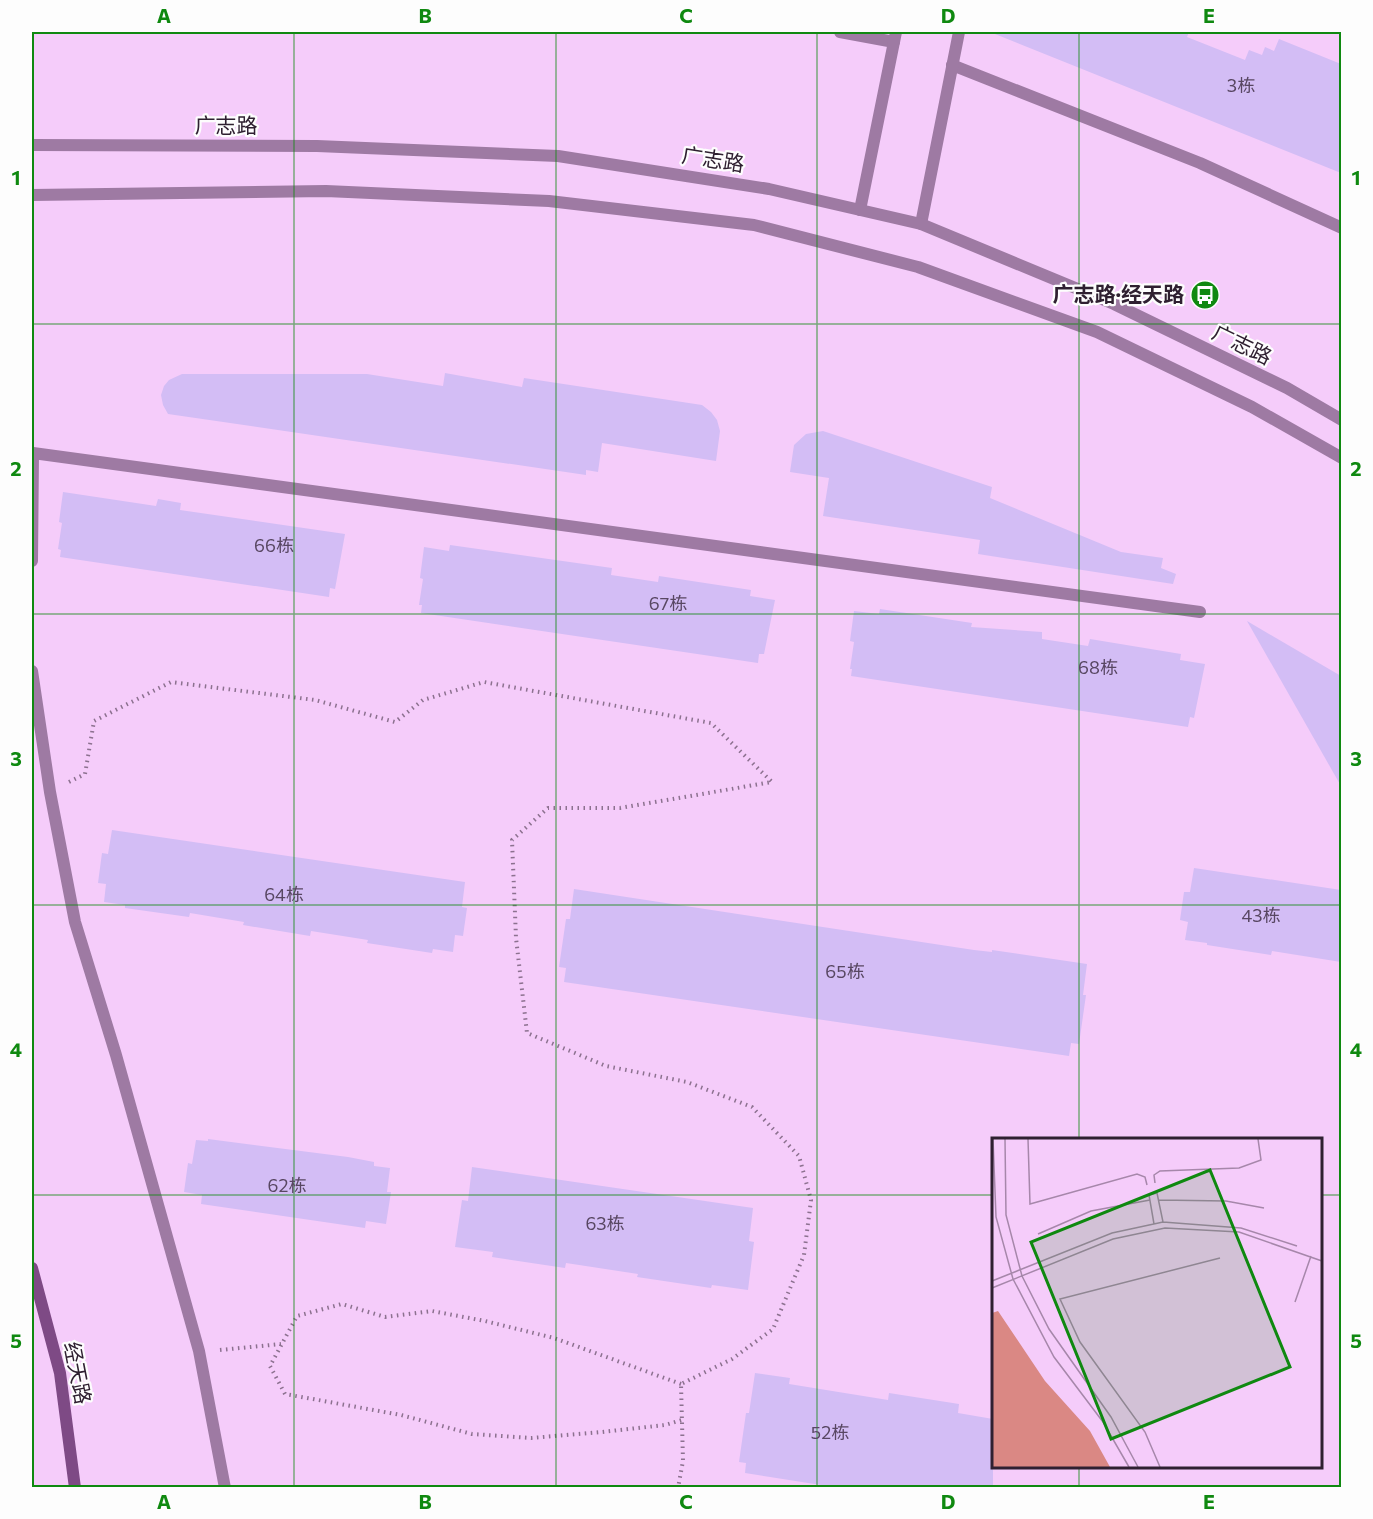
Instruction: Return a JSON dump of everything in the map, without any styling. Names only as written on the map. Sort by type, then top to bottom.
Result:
[{"type":"main road","name":"经天路","points":[[32,1268],[60,1373],[75,1488]]},
{"type":"street","points":[[840,32],[895,37],[860,210]]},
{"type":"street","points":[[921,224],[958,32]]},
{"type":"street","points":[[952,65],[1200,163],[1341,228]]},
{"type":"street","name":"广志路","points":[[32,145],[317,146],[558,156],[769,189],[921,224],[1114,304],[1287,388],[1341,420]]},
{"type":"street","points":[[32,195],[326,191],[549,201],[754,225],[918,267],[1097,332],[1252,407],[1341,458]]},
{"type":"street","points":[[32,561],[33,453],[1200,612]]},
{"type":"street","points":[[32,671],[50,792],[75,922],[116,1055],[200,1352],[225,1488]]},
{"type":"path","points":[[50,792],[85,774],[94,721],[171,682],[315,700],[394,722],[423,700],[484,682],[711,723],[772,782],[620,808],[548,808],[512,840],[516,938],[527,1033],[606,1066],[687,1082],[752,1107],[799,1156],[811,1200],[804,1255],[773,1329],[732,1359],[681,1384],[554,1338],[485,1321],[432,1311],[385,1317],[342,1304],[297,1316],[270,1365],[285,1394],[400,1415],[472,1434],[531,1438],[665,1425],[682,1420]]},
{"type":"path","points":[[200,1352],[282,1344]]},
{"type":"path","points":[[678,1488],[683,1461],[681,1384]]},
{"type":"building","points":[[990,32],[1189,32],[1187,37],[1245,60],[1249,50],[1262,55],[1265,47],[1274,51],[1279,39],[1341,64],[1341,173]]},
{"type":"building","points":[[445,373],[522,387],[524,378],[702,405],[717,420],[720,431],[716,461],[602,443],[598,472],[586,470],[586,475],[168,414],[161,395],[169,380],[182,374],[367,374],[443,386]]},
{"type":"building","points":[[823,431],[992,487],[990,498],[1121,552],[1163,558],[1161,568],[1176,574],[1173,584],[978,554],[980,540],[823,516],[829,478],[790,472],[794,445],[806,434]]},
{"type":"building","points":[[63,492],[156,506],[158,499],[181,503],[180,510],[345,534],[335,589],[330,588],[329,597],[60,557],[61,550],[58,549],[62,523],[59,522]]},
{"type":"building","points":[[450,545],[612,568],[611,575],[658,582],[659,576],[751,590],[750,596],[775,600],[764,654],[759,654],[758,663],[421,613],[422,605],[419,605],[423,579],[420,578],[424,547],[449,551]]},
{"type":"building","points":[[880,609],[972,623],[971,627],[1042,632],[1042,639],[1088,646],[1090,639],[1181,654],[1180,660],[1205,664],[1194,718],[1190,717],[1188,727],[851,676],[854,642],[850,641],[854,611],[879,614]]},
{"type":"building","points":[[1247,621],[1341,676],[1341,786]]},
{"type":"building","points":[[112,830],[465,882],[462,907],[467,908],[463,936],[455,935],[453,952],[433,949],[432,953],[311,931],[310,936],[243,925],[244,922],[190,913],[189,917],[125,908],[125,905],[104,902],[106,884],[98,883],[102,853],[108,854]]},
{"type":"building","points":[[1194,868],[1341,890],[1341,962],[1272,951],[1271,955],[1185,940],[1188,922],[1180,920],[1184,892],[1190,892]]},
{"type":"building","points":[[574,889],[974,950],[992,952],[992,950],[1087,964],[1083,995],[1086,995],[1079,1044],[1071,1043],[1069,1056],[564,982],[566,968],[559,967],[566,919],[570,919]]},
{"type":"building","points":[[208,1139],[348,1157],[374,1162],[374,1166],[390,1168],[387,1192],[391,1192],[386,1224],[366,1221],[365,1228],[201,1204],[202,1195],[184,1192],[188,1163],[192,1164],[196,1140],[208,1141]]},
{"type":"building","points":[[472,1167],[753,1208],[749,1241],[754,1242],[748,1290],[712,1285],[711,1288],[566,1263],[565,1268],[492,1257],[493,1252],[455,1247],[462,1200],[468,1201]]},
{"type":"building","points":[[755,1373],[790,1378],[789,1384],[888,1400],[889,1393],[959,1404],[958,1413],[992,1419],[993,1488],[840,1488],[745,1473],[746,1463],[739,1462],[746,1413],[749,1413]]},
{"type":"place","name":"广志路·经天路","points":[[1205,295]]}]
